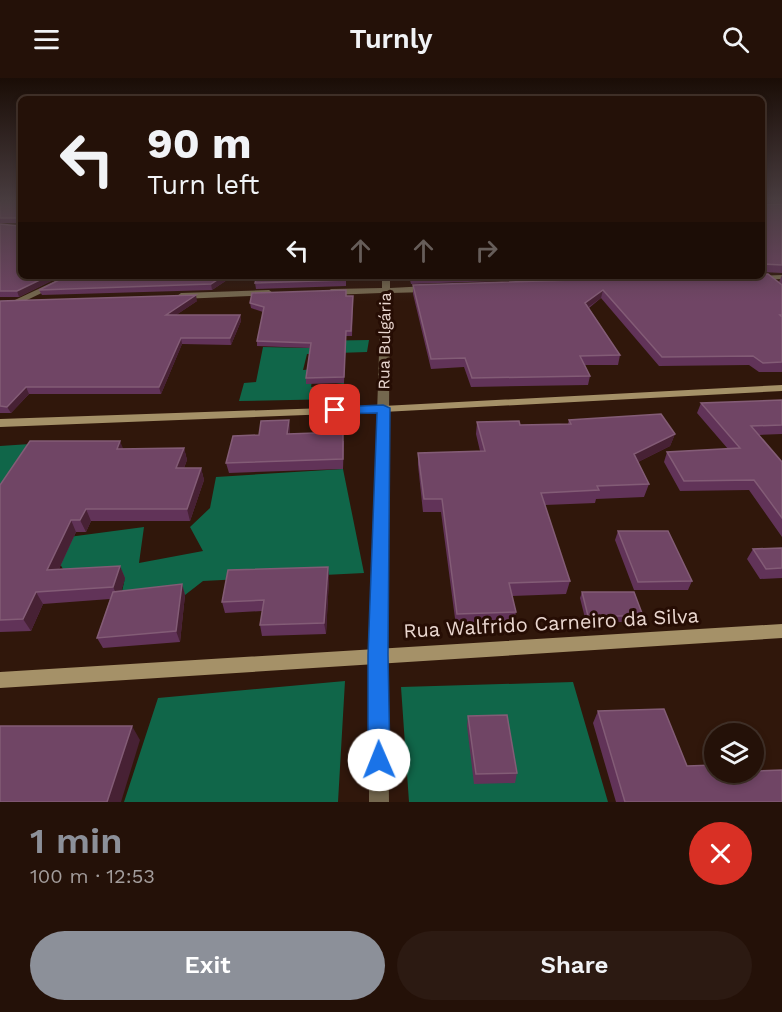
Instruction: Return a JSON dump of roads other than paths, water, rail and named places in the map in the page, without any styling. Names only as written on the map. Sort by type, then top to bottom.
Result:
[{"type":"main road","points":[[0,423],[383,408],[782,388]]},
{"type":"main road","name":"Rua Walfrido Carneiro da Silva","points":[[0,680],[782,631]]},
{"type":"street","points":[[765,275],[782,277]]},
{"type":"street","points":[[765,276],[774,284]]},
{"type":"street","points":[[0,310],[66,279]]},
{"type":"street","name":"Rua Bulgária","points":[[379,802],[378,655],[386,279]]},
{"type":"street","points":[[326,292],[433,288]]},
{"type":"street","points":[[172,296],[279,293]]},
{"type":"street","points":[[0,302],[42,300]]}]
